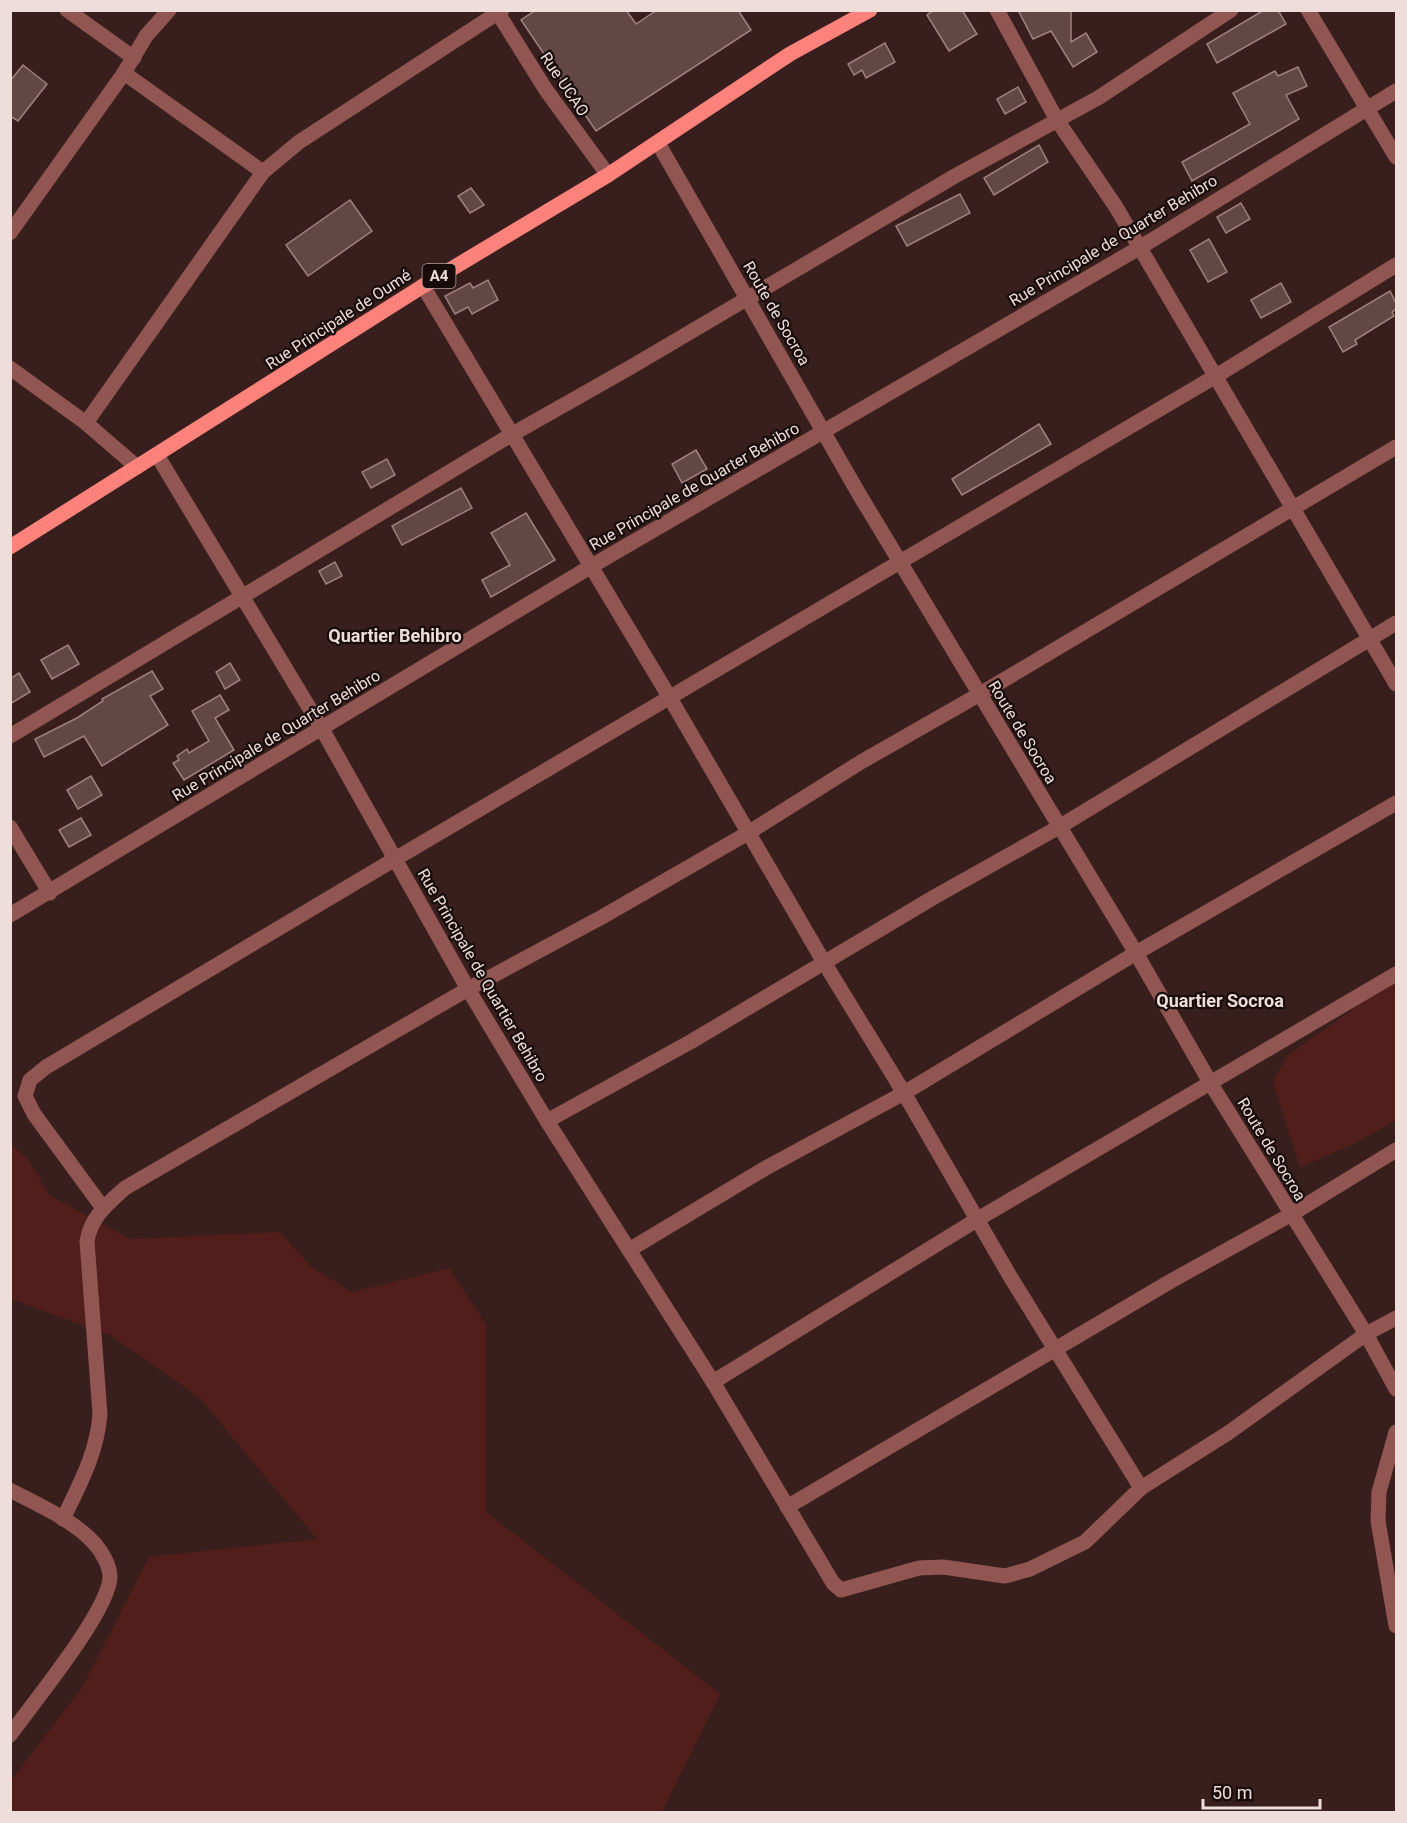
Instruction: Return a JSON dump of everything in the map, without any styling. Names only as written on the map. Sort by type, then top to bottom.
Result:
[{"type":"main road","name":"Rue Principale de Oumé","points":[[10,547],[423,286],[608,175],[790,54],[870,10]]},
{"type":"street","points":[[67,10],[134,58]]},
{"type":"street","points":[[10,233],[124,73],[146,36],[169,10]]},
{"type":"street","points":[[997,10],[1057,120],[1086,159],[1396,684]]},
{"type":"street","points":[[10,736],[511,435],[748,299],[838,243],[1125,82],[1231,10]]},
{"type":"street","points":[[1308,10],[1396,157]]},
{"type":"street","points":[[86,423],[263,172],[299,142],[499,11]]},
{"type":"street","name":"Rue UCAO","points":[[499,11],[546,90],[608,175]]},
{"type":"street","points":[[124,73],[263,172]]},
{"type":"street","name":"Rue Principale de Quarter Behibro","points":[[10,915],[590,567],[1139,248],[1396,91]]},
{"type":"street","name":"Route de Socroa","points":[[658,143],[900,563],[1136,953],[1290,1215],[1366,1334],[1396,1389]]},
{"type":"street","points":[[103,1208],[33,1114],[24,1096],[30,1080],[110,1027],[1216,376],[1396,265]]},
{"type":"street","points":[[423,286],[670,698],[1054,1350],[1141,1488],[1228,1433],[1366,1334],[1396,1317]]},
{"type":"street","points":[[10,368],[86,423],[137,467]]},
{"type":"street","points":[[63,1519],[92,1459],[98,1438],[100,1414],[87,1242],[90,1226],[103,1208],[125,1188],[468,989],[602,917],[748,833],[861,762],[1396,447]]},
{"type":"street","name":"Rue Principale de Quartier Behibro","points":[[157,455],[322,729],[468,989],[547,1121],[713,1382],[833,1583],[841,1590],[919,1568],[943,1567],[1005,1576],[1018,1574],[1085,1542],[1141,1488]]},
{"type":"street","points":[[547,1121],[825,964],[936,896],[1059,827],[1396,624]]},
{"type":"street","points":[[628,1250],[764,1168],[904,1093],[1136,953],[1396,802]]},
{"type":"street","points":[[10,827],[50,892]]},
{"type":"street","points":[[713,1382],[978,1219],[1396,974]]},
{"type":"street","points":[[787,1506],[1290,1215],[1396,1150]]},
{"type":"street","points":[[1396,1432],[1379,1492],[1378,1521],[1396,1626]]},
{"type":"street","points":[[10,1490],[63,1519],[94,1543],[105,1558],[110,1575],[107,1592],[79,1641],[10,1735]]},
{"type":"shaded area","points":[[1396,982],[1396,1120],[1356,1143],[1300,1167],[1273,1082],[1287,1056],[1367,999]]},
{"type":"shaded area","points":[[11,1145],[28,1159],[49,1195],[130,1239],[280,1232],[311,1267],[352,1292],[449,1268],[486,1325],[486,1512],[720,1694],[662,1812],[11,1812],[10,1782],[83,1686],[149,1557],[317,1539],[200,1398],[112,1336],[11,1299]]},
{"type":"building","points":[[536,10],[626,10],[636,24],[657,10],[738,10],[751,30],[596,131],[521,20]]},
{"type":"building","points":[[934,10],[962,10],[977,34],[949,51],[927,15]]},
{"type":"building","points":[[1018,10],[1071,10],[1071,42],[1086,33],[1097,52],[1073,67],[1051,31],[1033,39]]},
{"type":"building","points":[[1264,10],[1278,10],[1286,24],[1217,63],[1207,44]]},
{"type":"building","points":[[885,43],[895,62],[866,78],[862,70],[854,75],[848,64]]},
{"type":"building","points":[[23,65],[47,84],[18,121],[10,116],[10,81]]},
{"type":"building","points":[[1298,67],[1307,86],[1286,95],[1299,119],[1192,181],[1182,162],[1250,124],[1233,93],[1275,71],[1278,76]]},
{"type":"building","points":[[1018,87],[1026,102],[1005,114],[997,99]]},
{"type":"building","points":[[1039,145],[1048,162],[994,195],[984,178]]},
{"type":"building","points":[[471,188],[484,205],[470,213],[458,196]]},
{"type":"building","points":[[960,194],[970,213],[907,246],[896,226]]},
{"type":"building","points":[[350,200],[372,231],[308,276],[286,245]]},
{"type":"building","points":[[1241,203],[1250,219],[1226,233],[1217,217]]},
{"type":"building","points":[[1209,239],[1227,272],[1208,282],[1190,250]]},
{"type":"building","points":[[488,280],[498,300],[472,314],[468,307],[455,314],[445,296],[470,283],[473,288]]},
{"type":"building","points":[[1281,283],[1291,302],[1261,318],[1251,300]]},
{"type":"building","points":[[1390,291],[1396,303],[1396,309],[1392,312],[1394,316],[1355,340],[1357,344],[1343,352],[1329,327]]},
{"type":"building","points":[[1039,424],[1051,444],[962,495],[952,479]]},
{"type":"building","points":[[696,450],[707,469],[682,483],[672,464]]},
{"type":"building","points":[[387,459],[395,475],[371,488],[362,472]]},
{"type":"building","points":[[461,488],[472,508],[402,545],[392,526]]},
{"type":"building","points":[[526,513],[555,560],[491,597],[482,580],[510,565],[491,533]]},
{"type":"building","points":[[335,562],[342,576],[326,584],[319,571]]},
{"type":"building","points":[[68,645],[79,664],[52,679],[41,660]]},
{"type":"building","points":[[230,663],[240,680],[225,689],[216,672]]},
{"type":"building","points":[[152,671],[163,689],[150,696],[168,725],[102,766],[84,736],[44,757],[35,739],[77,718],[103,701],[102,699]]},
{"type":"building","points":[[19,673],[30,692],[10,704],[10,679]]},
{"type":"building","points":[[220,695],[229,710],[215,718],[234,750],[184,780],[173,763],[179,760],[177,756],[187,749],[189,753],[209,741],[192,711]]},
{"type":"building","points":[[91,776],[102,795],[78,809],[67,790]]},
{"type":"building","points":[[81,818],[91,835],[69,847],[59,830]]},
{"type":"district","name":"Quartier Behibro","points":[[395,636]]},
{"type":"district","name":"Quartier Socroa","points":[[1220,1001]]}]
